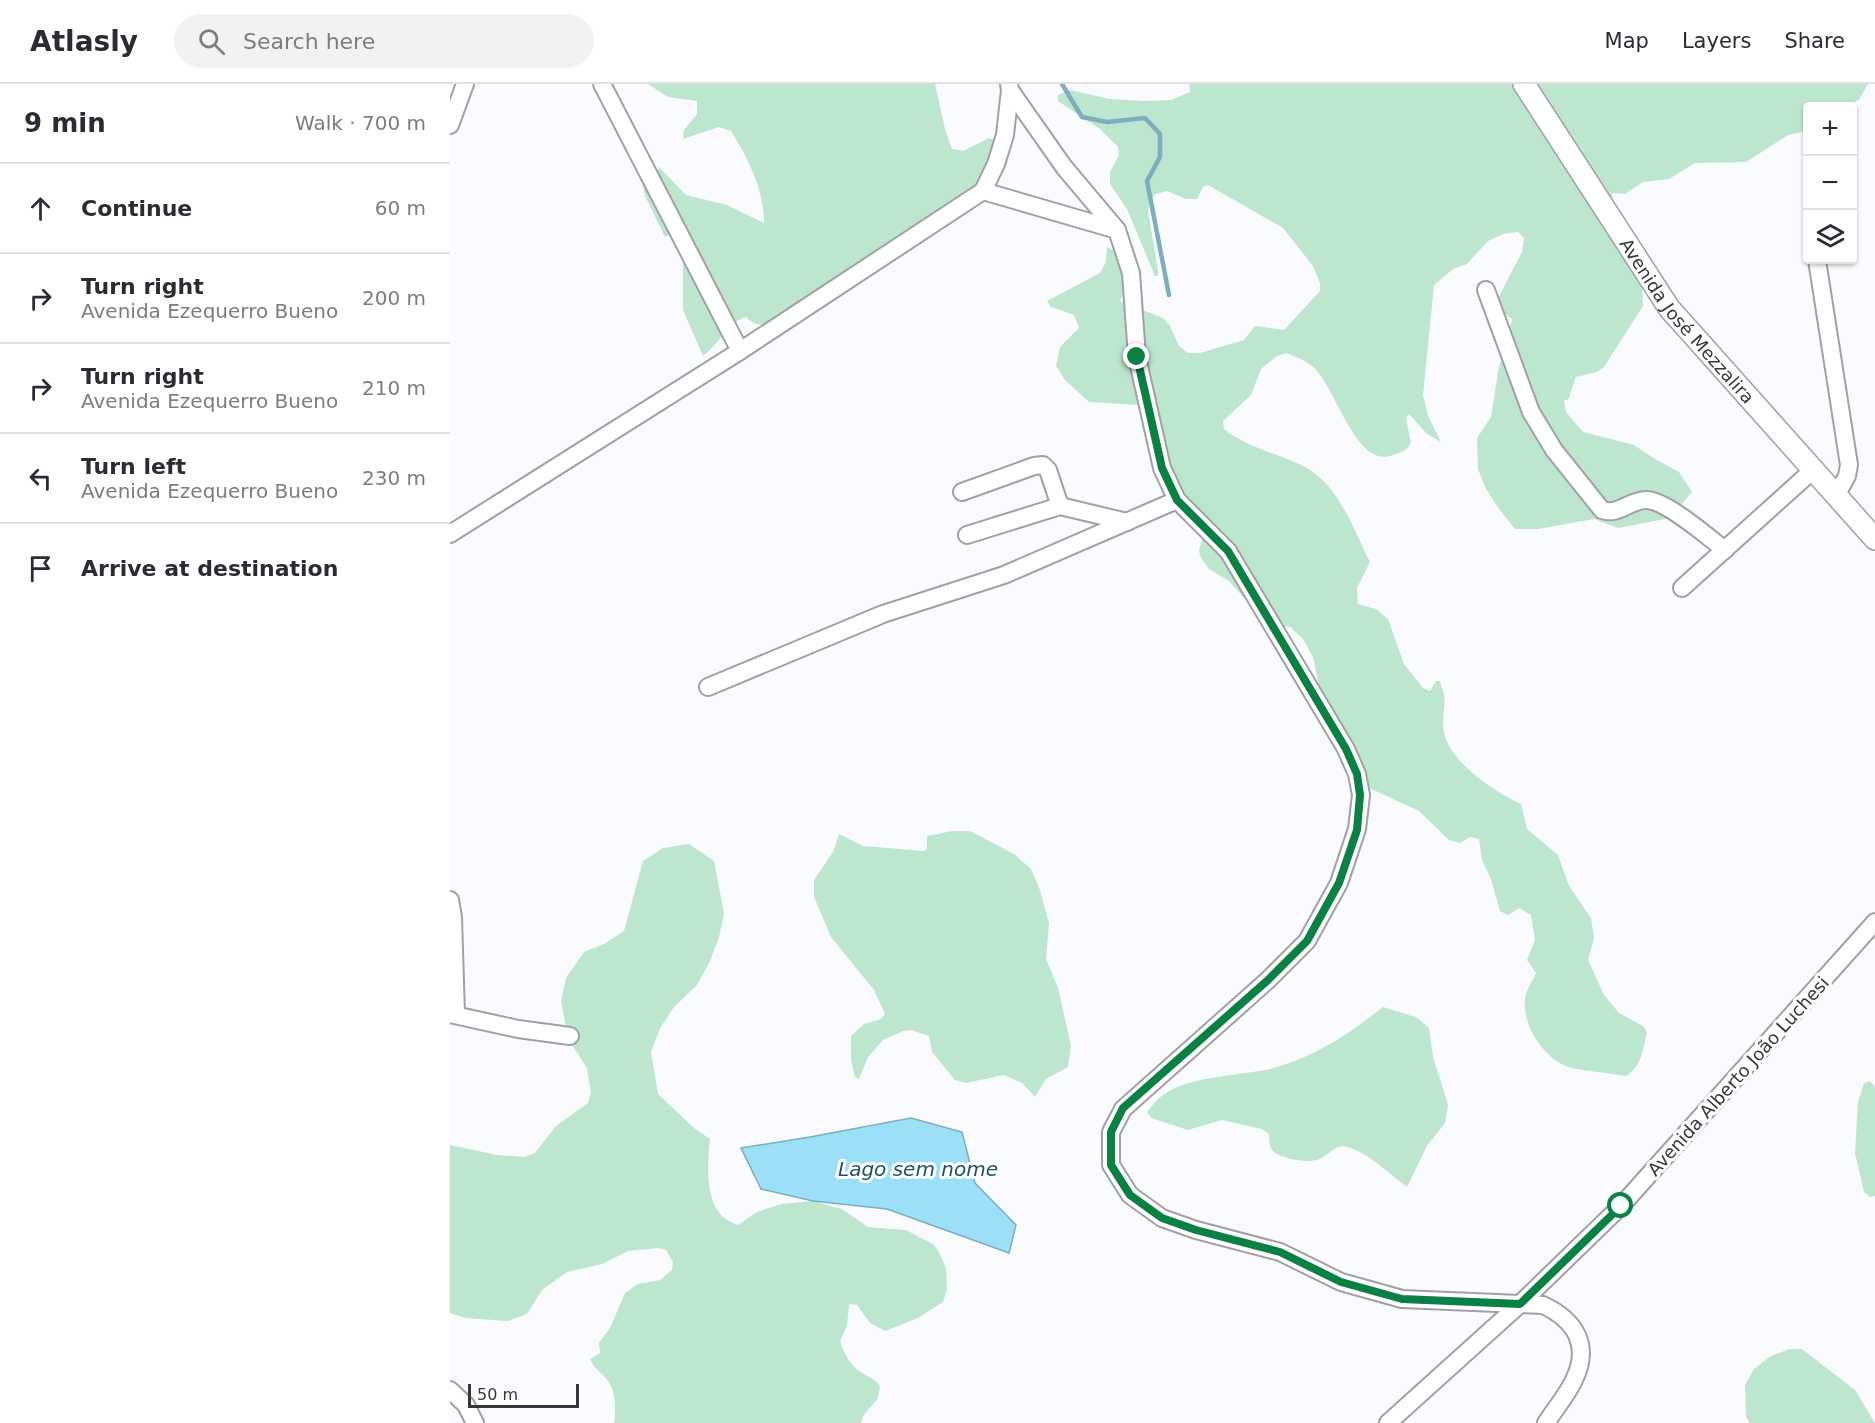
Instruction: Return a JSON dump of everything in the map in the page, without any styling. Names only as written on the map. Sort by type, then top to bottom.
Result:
[{"type":"main road","name":"Avenida José Mezzalira","points":[[1524,84],[1669,309],[1875,539]]},
{"type":"street","points":[[450,125],[465,84]]},
{"type":"street","points":[[602,84],[740,351]]},
{"type":"street","points":[[450,534],[740,351],[983,191],[996,164],[1005,135],[1010,87]]},
{"type":"street","points":[[1010,87],[1064,167],[1117,230],[1131,273],[1137,357],[1162,468],[1177,500],[1228,551],[1346,749],[1357,774],[1360,795],[1357,830],[1339,883],[1307,941],[1268,980],[1123,1108],[1111,1132],[1111,1165],[1130,1195],[1162,1218],[1196,1230],[1280,1252],[1341,1282],[1402,1299],[1543,1305],[1559,1312],[1573,1326],[1580,1340],[1580,1359],[1574,1379],[1546,1423]]},
{"type":"street","points":[[983,191],[1117,230]]},
{"type":"street","points":[[1818,264],[1849,465],[1847,476],[1836,496]]},
{"type":"street","points":[[1486,290],[1531,412],[1554,450],[1602,510],[1616,511],[1638,501],[1657,502],[1669,508],[1725,550]]},
{"type":"street","points":[[962,492],[1034,466],[1043,465],[1048,470],[1060,507]]},
{"type":"street","points":[[1682,588],[1813,470]]},
{"type":"street","points":[[708,687],[883,614],[1004,575],[1177,500]]},
{"type":"street","points":[[967,535],[1060,507],[1127,522]]},
{"type":"street","points":[[450,900],[453,917],[453,1015],[518,1029],[570,1035]]},
{"type":"street","name":"Avenida Alberto João Luchesi","points":[[1388,1423],[1520,1304],[1621,1206],[1875,922]]},
{"type":"street","points":[[450,1390],[466,1405],[475,1423]]},
{"type":"green space","points":[[648,84],[935,84],[952,149],[963,151],[989,138],[995,140],[989,173],[964,205],[791,318],[767,325],[757,324],[746,317],[740,319],[703,356],[683,310],[683,252],[671,209],[668,235],[665,237],[645,196],[643,185],[654,178],[659,167],[686,195],[727,205],[764,223],[761,199],[749,164],[731,131],[719,127],[683,139],[684,130],[697,114],[697,101],[668,97]]},
{"type":"green space","points":[[1189,84],[1868,84],[1859,100],[1855,102],[1803,102],[1803,132],[1788,135],[1746,162],[1695,163],[1669,179],[1643,182],[1625,194],[1612,193],[1613,202],[1641,258],[1643,306],[1604,367],[1597,372],[1576,377],[1568,400],[1564,400],[1566,412],[1583,432],[1634,445],[1679,472],[1692,492],[1670,518],[1618,528],[1594,519],[1538,529],[1515,529],[1486,489],[1478,469],[1477,438],[1491,417],[1499,366],[1506,348],[1512,319],[1501,312],[1498,298],[1522,252],[1524,238],[1518,232],[1503,234],[1488,241],[1467,264],[1453,269],[1434,285],[1423,395],[1428,416],[1441,442],[1427,434],[1409,414],[1406,419],[1411,443],[1408,448],[1393,455],[1380,456],[1368,450],[1347,423],[1321,376],[1312,366],[1287,353],[1277,356],[1261,369],[1251,395],[1223,421],[1224,429],[1233,436],[1293,461],[1316,474],[1336,496],[1370,562],[1357,588],[1358,604],[1376,609],[1388,619],[1404,664],[1423,688],[1430,691],[1436,681],[1440,681],[1444,693],[1444,732],[1454,754],[1487,784],[1521,804],[1527,829],[1558,855],[1569,886],[1591,918],[1594,938],[1588,960],[1604,995],[1619,1013],[1643,1026],[1647,1032],[1639,1062],[1626,1076],[1566,1066],[1549,1055],[1541,1046],[1529,1026],[1525,1004],[1527,991],[1536,973],[1527,960],[1535,940],[1531,915],[1519,908],[1508,915],[1500,911],[1491,879],[1482,860],[1479,839],[1470,837],[1460,843],[1449,840],[1419,811],[1365,786],[1321,696],[1313,657],[1303,639],[1290,627],[1268,625],[1229,581],[1209,569],[1201,558],[1199,551],[1204,532],[1161,483],[1167,444],[1158,418],[1140,405],[1089,402],[1065,380],[1056,366],[1060,347],[1079,328],[1074,315],[1051,307],[1047,301],[1100,273],[1106,262],[1107,247],[1117,252],[1129,283],[1120,301],[1163,318],[1170,326],[1179,346],[1188,353],[1200,353],[1244,340],[1255,326],[1284,330],[1320,291],[1320,283],[1313,266],[1283,228],[1208,185],[1203,187],[1197,199],[1186,199],[1167,191],[1156,194],[1150,200],[1148,211],[1158,270],[1158,276],[1155,276],[1127,209],[1110,184],[1110,172],[1119,155],[1118,147],[1100,129],[1058,101],[1058,95],[1070,90],[1110,99],[1144,101],[1171,100],[1190,92]]},
{"type":"green space","points":[[952,831],[970,831],[1014,854],[1031,869],[1039,887],[1049,923],[1046,959],[1058,988],[1071,1046],[1068,1067],[1046,1079],[1035,1097],[1022,1083],[1004,1075],[966,1083],[955,1080],[932,1052],[929,1036],[911,1030],[883,1040],[868,1057],[859,1079],[855,1077],[851,1060],[851,1036],[864,1024],[881,1019],[885,1014],[874,990],[831,937],[814,897],[814,880],[833,852],[839,834],[863,846],[924,851],[927,849],[927,836]]},
{"type":"green space","points":[[689,844],[714,861],[724,914],[710,961],[697,985],[674,1007],[660,1028],[651,1052],[658,1094],[694,1128],[710,1139],[708,1176],[713,1201],[718,1211],[727,1220],[738,1225],[757,1212],[781,1204],[813,1201],[842,1209],[868,1227],[906,1230],[933,1244],[946,1268],[947,1289],[943,1302],[918,1318],[885,1331],[870,1323],[857,1305],[849,1304],[847,1326],[840,1341],[847,1358],[855,1368],[880,1386],[878,1398],[863,1416],[861,1423],[614,1423],[613,1390],[590,1359],[600,1353],[599,1343],[610,1328],[625,1293],[638,1284],[660,1280],[672,1270],[673,1262],[666,1250],[658,1248],[628,1251],[602,1264],[567,1272],[542,1290],[527,1314],[508,1321],[465,1318],[450,1313],[450,1145],[497,1155],[525,1157],[535,1153],[556,1126],[588,1103],[591,1093],[587,1068],[574,1048],[566,1027],[561,1001],[566,978],[584,952],[604,944],[624,931],[643,861],[663,848]]},
{"type":"green space","points":[[1383,1007],[1416,1017],[1429,1028],[1433,1057],[1448,1105],[1445,1123],[1427,1146],[1407,1187],[1371,1159],[1348,1147],[1336,1148],[1315,1160],[1296,1160],[1274,1152],[1270,1146],[1269,1134],[1262,1129],[1222,1120],[1188,1130],[1151,1118],[1147,1112],[1163,1095],[1186,1084],[1270,1069],[1316,1052],[1344,1036]]},
{"type":"green space","points":[[1870,1081],[1875,1087],[1875,1196],[1870,1197],[1864,1192],[1855,1153],[1858,1102],[1864,1083]]},
{"type":"green space","points":[[1789,1349],[1802,1349],[1855,1390],[1875,1423],[1750,1423],[1746,1417],[1745,1385],[1754,1369],[1769,1357]]},
{"type":"water","name":"Lago sem nome","points":[[911,1118],[962,1132],[975,1183],[1016,1225],[1009,1253],[887,1209],[813,1201],[761,1189],[741,1148],[810,1137]]},
{"type":"waterway","points":[[1062,84],[1082,117],[1107,122],[1145,118],[1160,134],[1160,157],[1147,181],[1169,295]]},
{"type":"route","points":[[1137,357],[1162,468],[1177,500],[1228,551],[1346,749],[1357,774],[1360,795],[1357,830],[1339,883],[1307,941],[1268,980],[1123,1108],[1111,1132],[1111,1165],[1130,1195],[1162,1218],[1196,1230],[1280,1252],[1341,1282],[1402,1299],[1520,1304],[1621,1206]]}]
